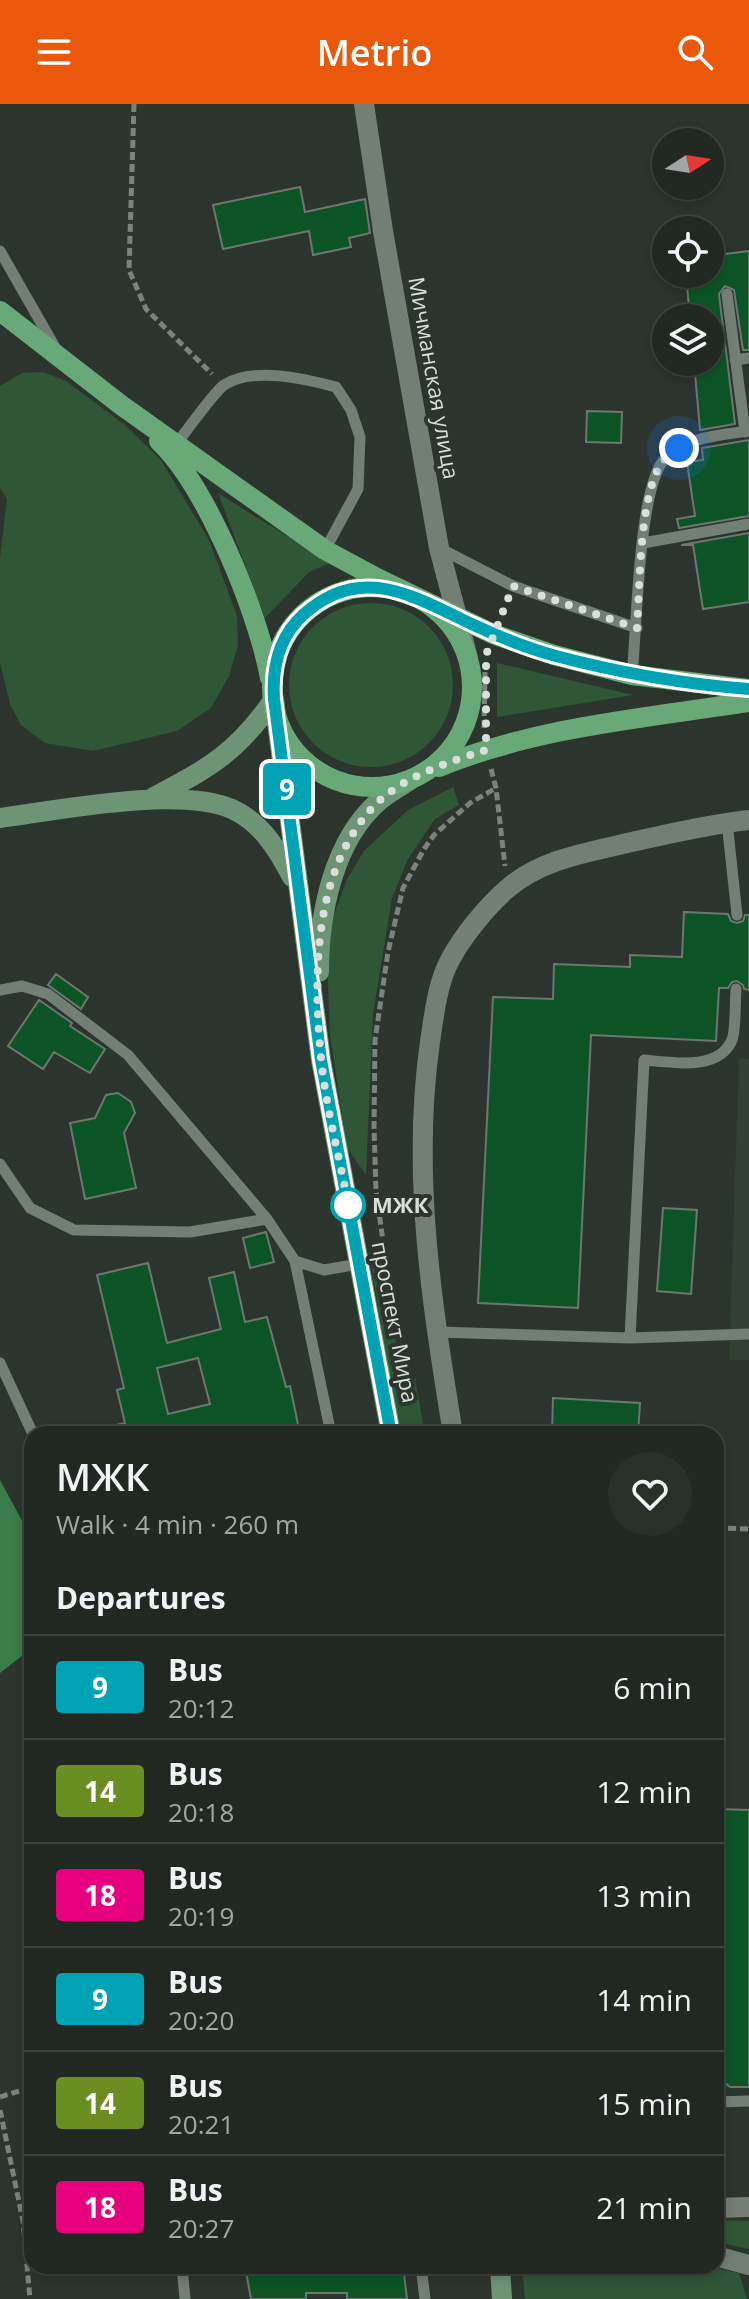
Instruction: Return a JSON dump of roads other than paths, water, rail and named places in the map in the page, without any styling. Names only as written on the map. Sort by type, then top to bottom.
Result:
[{"type":"main road","points":[[3,319],[325,550],[457,617],[493,634],[554,655],[632,675],[749,689]]},
{"type":"main road","name":"проспект Мира","points":[[121,405],[170,452],[205,507],[231,559],[267,661],[321,1060],[389,1426]]},
{"type":"main road","points":[[321,1060],[319,966],[331,884],[341,853],[358,825],[379,801],[410,780],[433,767],[450,751],[470,707],[472,682],[468,658],[459,637],[445,618],[413,595],[393,589],[361,588],[330,596],[313,606],[285,638],[276,659],[274,699],[283,732],[311,766],[327,776],[365,787],[410,780],[486,750],[628,720],[749,702]]},
{"type":"main road","points":[[149,800],[203,772],[243,741],[274,699]]},
{"type":"main road","points":[[0,818],[149,800],[202,800],[234,810],[261,829],[281,855],[300,895]]},
{"type":"main road","points":[[500,2274],[502,2299]]},
{"type":"street","name":"Мичманская улица","points":[[364,104],[383,231],[439,548],[468,658]]},
{"type":"street","points":[[452,1426],[424,1236],[422,1146],[425,1075],[436,1006],[449,961],[485,912],[508,888],[536,870],[571,856],[727,822],[749,820]]},
{"type":"street","points":[[724,2208],[749,2207]]},
{"type":"street","points":[[724,2258],[749,2265]]},
{"type":"lane","points":[[0,251],[60,357]]},
{"type":"lane","points":[[632,675],[646,513],[653,480],[664,460],[679,448],[696,440],[747,431],[727,294]]},
{"type":"lane","points":[[735,360],[749,358]]},
{"type":"lane","points":[[176,444],[224,385],[245,378],[279,375],[336,387],[351,410],[360,437],[358,489],[325,550]]},
{"type":"lane","points":[[643,543],[749,524]]},
{"type":"lane","points":[[439,548],[513,586],[637,628]]},
{"type":"lane","points":[[727,822],[737,915]]},
{"type":"lane","points":[[0,990],[22,986],[48,994],[128,1055],[267,1219],[295,1261],[329,1426]]},
{"type":"lane","points":[[630,1338],[644,1060],[705,1063],[716,1058],[732,1040],[736,989]]},
{"type":"lane","points":[[0,1164],[30,1208],[74,1230],[190,1232],[267,1219]]},
{"type":"lane","points":[[295,1261],[324,1270],[359,1264]]},
{"type":"lane","points":[[437,1332],[630,1338],[749,1334]]},
{"type":"lane","points":[[0,1363],[29,1426]]},
{"type":"lane","points":[[724,2102],[749,2101]]},
{"type":"lane","points":[[183,2274],[185,2299]]},
{"type":"lane","points":[[422,2274],[425,2299]]},
{"type":"place","name":"МЖК","points":[[348,1205]]}]
